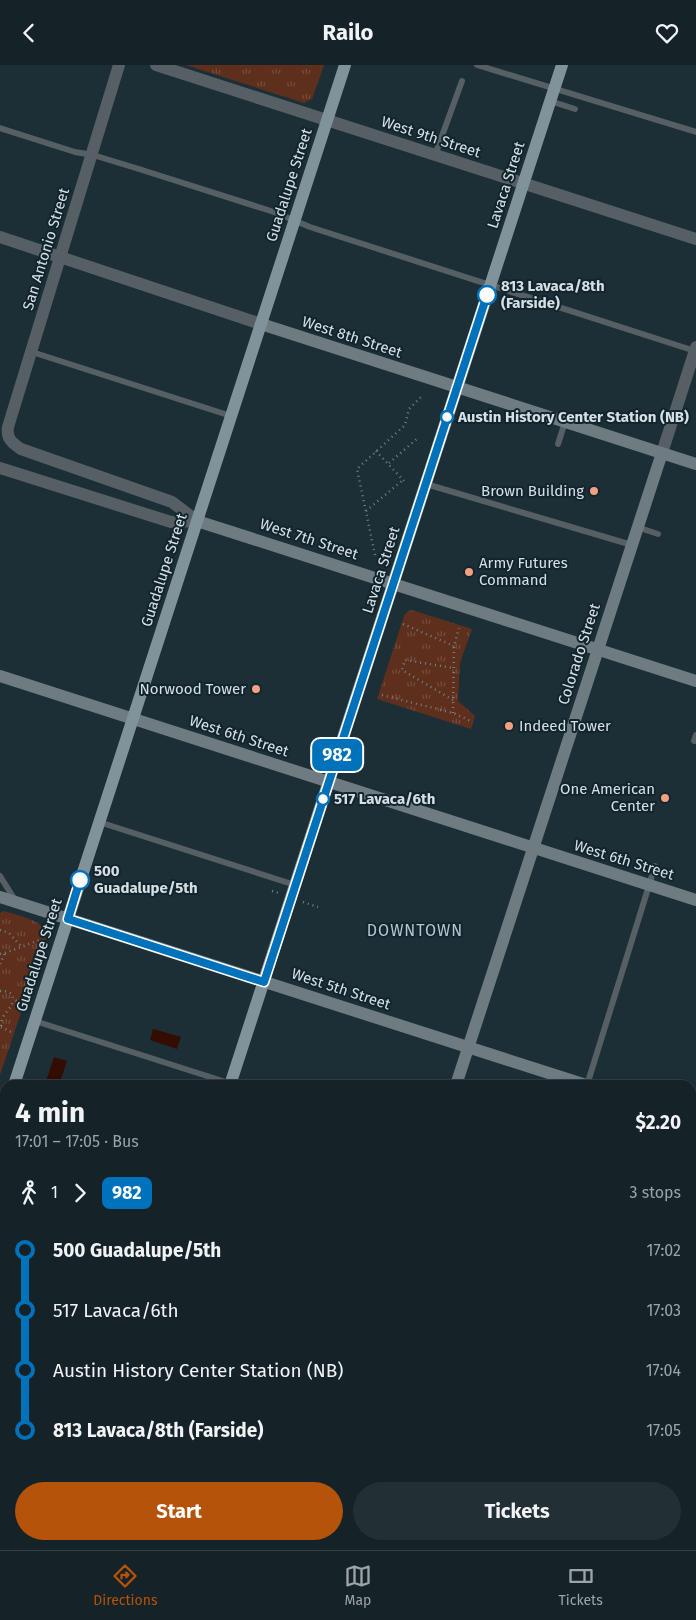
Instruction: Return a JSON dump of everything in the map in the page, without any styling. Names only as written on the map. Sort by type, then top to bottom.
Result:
[{"type":"main road","name":"Guadalupe Street","points":[[16,1080],[345,65]]},
{"type":"main road","name":"Lavaca Street","points":[[234,1080],[295,885],[562,65]]},
{"type":"main road","name":"West 8th Street","points":[[261,324],[696,464]]},
{"type":"main road","name":"Colorado Street","points":[[458,1080],[662,453]]},
{"type":"main road","name":"West 7th Street","points":[[197,521],[696,681]]},
{"type":"main road","name":"West 6th Street","points":[[0,676],[696,900]]},
{"type":"main road","name":"West 5th Street","points":[[0,897],[571,1080]]},
{"type":"street","name":"San Antonio Street","points":[[12,443],[8,437],[7,430],[93,155],[119,65]]},
{"type":"street","name":"West 9th Street","points":[[156,65],[696,239]]},
{"type":"street","name":"West 8th Street","points":[[0,237],[261,324]]},
{"type":"street","name":"Colorado Street","points":[[662,453],[695,349]]},
{"type":"street","name":"West 7th Street","points":[[12,443],[21,449],[172,502],[197,521]]},
{"type":"street","name":"West 7th Street","points":[[0,468],[172,522],[197,521]]},
{"type":"lane","points":[[477,65],[552,95],[696,132]]},
{"type":"lane","points":[[435,155],[462,81]]},
{"type":"lane","points":[[552,95],[575,109]]},
{"type":"lane","points":[[0,128],[75,153],[93,155],[140,169],[310,227],[695,349]]},
{"type":"lane","points":[[32,352],[231,416]]},
{"type":"lane","points":[[558,443],[565,422]]},
{"type":"lane","points":[[426,484],[632,545]]},
{"type":"lane","points":[[637,527],[658,534]]},
{"type":"lane","points":[[99,822],[295,885]]},
{"type":"lane","points":[[588,1080],[655,866]]},
{"type":"lane","points":[[0,876],[16,902]]},
{"type":"lane","points":[[35,1021],[217,1080]]},
{"type":"path","points":[[375,555],[357,469],[405,425],[408,409],[423,395]]},
{"type":"path","points":[[389,464],[418,438]]},
{"type":"path","points":[[366,511],[404,480],[376,451]]},
{"type":"path","points":[[403,624],[454,646]]},
{"type":"path","points":[[453,713],[454,646],[459,627]]},
{"type":"path","points":[[453,668],[412,659],[405,660],[402,669],[453,700]]},
{"type":"path","points":[[382,695],[453,713],[473,722]]},
{"type":"path","points":[[0,930],[9,933],[21,946]]},
{"type":"path","points":[[0,954],[42,939]]},
{"type":"path","points":[[0,964],[5,953]]},
{"type":"path","points":[[0,991],[10,993],[13,999],[21,1003]]},
{"type":"path","points":[[11,1032],[0,1026],[2,1015],[11,1007],[13,999]]},
{"type":"green space","points":[[186,65],[324,65],[312,99],[304,103]]},
{"type":"green space","points":[[412,610],[472,629],[460,663],[458,701],[475,716],[471,729],[377,699],[404,616],[408,611]]},
{"type":"green space","points":[[4,911],[41,925],[47,935],[0,1075],[0,913]]},
{"type":"shaded area","points":[[153,1029],[181,1037],[177,1049],[150,1040]]},
{"type":"shaded area","points":[[54,1057],[67,1061],[61,1080],[46,1080]]},
{"type":"bus line","name":"982","points":[[80,880],[68,919],[264,982],[487,295]]},
{"type":"place","name":"813 Lavaca/8th (Farside)","points":[[487,295]]},
{"type":"place","name":"Austin History Center Station (NB)","points":[[447,417]]},
{"type":"place","name":"Brown Building","points":[[594,491]]},
{"type":"place","name":"Army Futures Command","points":[[469,572]]},
{"type":"place","name":"Norwood Tower","points":[[256,689]]},
{"type":"place","name":"Indeed Tower","points":[[509,726]]},
{"type":"place","name":"One American Center","points":[[665,798]]},
{"type":"place","name":"517 Lavaca/6th","points":[[323,799]]},
{"type":"place","name":"500 Guadalupe/5th","points":[[80,880]]},
{"type":"district","name":"DOWNTOWN","points":[[415,930]]}]
